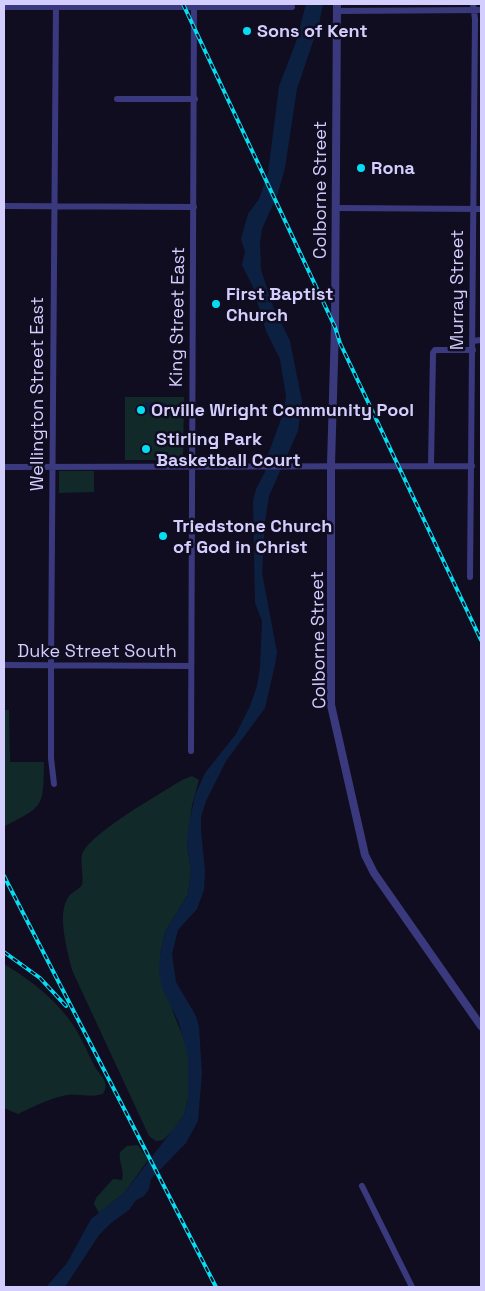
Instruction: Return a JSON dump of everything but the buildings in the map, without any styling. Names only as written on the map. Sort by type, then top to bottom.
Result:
[{"type":"street","name":"Wellington Street East","points":[[54,784],[51,666],[56,6]]},
{"type":"street","name":"King Street East","points":[[191,751],[194,6]]},
{"type":"street","points":[[4,7],[292,7]]},
{"type":"street","points":[[337,8],[473,7],[481,10]]},
{"type":"street","name":"Murray Street","points":[[470,577],[475,20],[473,7]]},
{"type":"street","name":"Colborne Street","points":[[337,8],[336,208],[331,464],[331,705],[363,846],[374,873],[481,1026]]},
{"type":"street","points":[[117,98],[195,99]]},
{"type":"street","points":[[4,206],[194,207]]},
{"type":"street","points":[[336,208],[481,209]]},
{"type":"street","points":[[472,341],[481,340]]},
{"type":"street","points":[[431,465],[433,353],[435,350],[473,350]]},
{"type":"street","points":[[4,466],[255,466],[331,464],[472,466]]},
{"type":"street","name":"Duke Street South","points":[[4,665],[191,666]]},
{"type":"street","points":[[362,1186],[412,1287]]},
{"type":"green space","points":[[125,397],[184,397],[183,460],[125,460]]},
{"type":"green space","points":[[59,471],[94,471],[94,492],[59,493]]},
{"type":"green space","points":[[4,710],[9,710],[10,762],[44,762],[43,788],[39,803],[28,814],[5,826]]},
{"type":"green space","points":[[192,776],[199,780],[192,805],[187,845],[191,871],[188,894],[165,932],[160,955],[173,1012],[186,1044],[188,1057],[188,1098],[184,1115],[175,1128],[163,1140],[156,1141],[149,1136],[72,970],[64,932],[63,911],[70,895],[82,885],[81,862],[82,855],[87,846],[97,836],[127,814],[182,780]]},
{"type":"green space","points":[[4,964],[41,990],[71,1022],[95,1067],[104,1079],[106,1086],[103,1094],[93,1096],[61,1096],[18,1114],[4,1108]]},
{"type":"green space","points":[[138,1145],[148,1160],[125,1192],[99,1213],[94,1204],[96,1198],[113,1179],[122,1180],[120,1152],[127,1146]]},
{"type":"water","points":[[306,4],[323,4],[319,24],[297,89],[285,168],[278,193],[262,229],[260,243],[261,270],[273,306],[290,341],[302,401],[298,431],[269,496],[265,522],[262,573],[277,652],[265,708],[226,761],[206,801],[201,817],[205,871],[204,890],[197,909],[178,930],[172,954],[176,982],[196,1016],[199,1027],[202,1073],[198,1121],[186,1143],[151,1179],[149,1189],[144,1196],[136,1200],[129,1210],[111,1223],[99,1235],[65,1287],[46,1287],[67,1263],[91,1219],[125,1192],[184,1115],[188,1098],[188,1057],[179,1023],[162,988],[159,971],[160,955],[165,932],[188,894],[191,871],[187,845],[188,830],[195,795],[205,773],[236,734],[250,706],[257,686],[260,667],[262,621],[255,603],[253,501],[256,489],[265,472],[266,460],[284,411],[286,396],[280,359],[266,331],[252,285],[242,265],[245,251],[241,239],[248,214],[259,199],[268,173],[279,86],[296,42]]},
{"type":"water","points":[[143,402],[166,402],[166,414],[143,414]]},
{"type":"railway","points":[[183,4],[335,327],[340,343],[481,640]]},
{"type":"railway","points":[[4,876],[216,1287]]},
{"type":"railway","points":[[4,952],[40,978],[66,1006]]},
{"type":"place","name":"Sons of Kent","points":[[247,31]]},
{"type":"place","name":"Rona","points":[[361,168]]},
{"type":"place","name":"First Baptist Church","points":[[216,304]]},
{"type":"place","name":"Orville Wright Community Pool","points":[[141,410]]},
{"type":"place","name":"Stirling Park Basketball Court","points":[[146,449]]},
{"type":"place","name":"Triedstone Church of God in Christ","points":[[163,536]]}]
